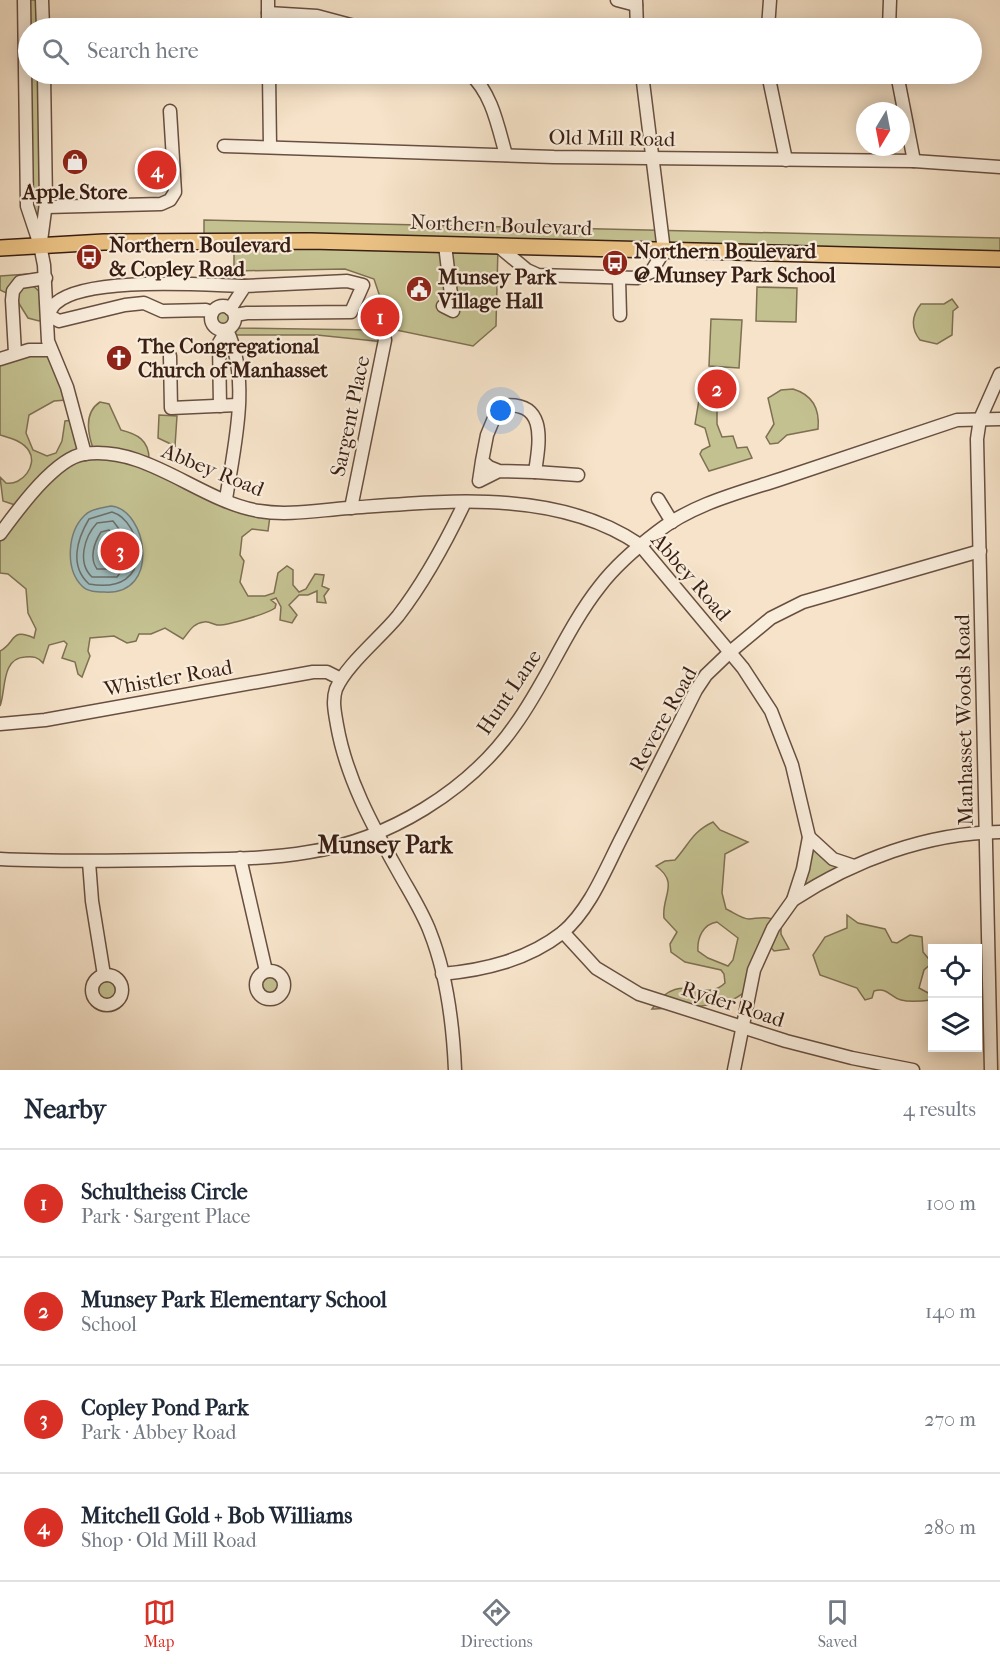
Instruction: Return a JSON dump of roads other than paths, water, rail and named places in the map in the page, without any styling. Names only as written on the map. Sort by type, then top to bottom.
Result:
[{"type":"main road","name":"Northern Boulevard","points":[[0,248],[204,240],[1000,259]]},
{"type":"street","points":[[24,0],[24,18]]},
{"type":"street","points":[[42,0],[43,18]]},
{"type":"street","points":[[268,0],[268,18]]},
{"type":"street","points":[[617,0],[636,2],[637,18]]},
{"type":"street","points":[[769,18],[770,0]]},
{"type":"street","points":[[889,18],[890,0]]},
{"type":"street","points":[[268,14],[325,18]]},
{"type":"street","points":[[0,534],[56,469],[85,454],[67,387],[50,350],[46,278],[40,245],[27,206],[25,84]]},
{"type":"street","points":[[40,245],[46,207],[44,84]]},
{"type":"street","points":[[269,84],[270,147]]},
{"type":"street","points":[[479,84],[490,104],[506,155]]},
{"type":"street","points":[[498,246],[527,270],[538,275],[637,278],[648,275],[664,251],[643,84]]},
{"type":"street","points":[[770,84],[786,160]]},
{"type":"street","points":[[899,84],[914,161]]},
{"type":"street","points":[[46,207],[161,204],[170,200],[175,192],[170,111]]},
{"type":"street","name":"Old Mill Road","points":[[224,146],[506,155],[914,161],[1000,167]]},
{"type":"street","points":[[27,193],[46,192]]},
{"type":"street","points":[[442,306],[453,310],[445,245]]},
{"type":"street","points":[[15,353],[13,291],[20,282],[46,278]]},
{"type":"street","points":[[619,278],[620,315]]},
{"type":"street","points":[[48,315],[56,303],[87,290],[115,286],[245,286],[347,282],[363,285],[351,312],[232,312],[220,307],[212,313]]},
{"type":"street","points":[[220,406],[219,343],[233,325],[232,312],[245,286]]},
{"type":"street","points":[[48,315],[59,321],[125,304],[144,303],[162,311],[206,310],[212,313]]},
{"type":"street","points":[[212,313],[213,325],[219,330],[227,330]]},
{"type":"street","points":[[226,500],[237,405],[236,353],[227,330]]},
{"type":"street","name":"Sargent Place","points":[[351,508],[385,340],[383,332]]},
{"type":"street","points":[[0,359],[15,353],[50,350]]},
{"type":"street","points":[[170,356],[171,408],[237,405]]},
{"type":"street","name":"Manhasset Woods Road","points":[[991,1070],[994,962],[986,832],[977,439],[980,419],[1000,374]]},
{"type":"street","points":[[455,1070],[453,1036],[442,974],[428,928],[376,833],[351,778],[339,740],[334,701],[341,679],[374,644],[418,588],[469,502],[478,481],[493,417],[499,406],[523,406],[534,414],[539,427],[534,472]]},
{"type":"street","name":"Hunt Lane","points":[[0,859],[89,862],[240,858],[312,852],[376,833],[422,810],[459,784],[499,745],[539,689],[592,596],[619,563],[672,522],[710,503],[957,420],[1000,419]]},
{"type":"street","name":"Abbey Road","points":[[85,454],[130,458],[249,509],[277,513],[469,502],[524,505],[566,514],[601,525],[640,545],[730,652],[758,690],[783,738],[802,803],[809,837],[803,869],[793,900],[777,921],[761,950],[734,1070]]},
{"type":"street","points":[[482,461],[499,471],[578,475]]},
{"type":"street","points":[[478,481],[499,471]]},
{"type":"street","points":[[658,499],[672,522]]},
{"type":"street","name":"Revere Road","points":[[442,974],[505,963],[530,952],[563,932],[599,882],[696,690],[706,675],[771,618],[803,602],[980,551]]},
{"type":"street","name":"Whistler Road","points":[[0,724],[45,720],[313,672],[327,672],[341,679]]},
{"type":"street","points":[[793,900],[854,866],[938,839],[1000,832]]},
{"type":"street","points":[[809,837],[833,859],[854,866]]},
{"type":"street","points":[[240,858],[266,971]]},
{"type":"street","points":[[89,862],[96,931],[104,975]]},
{"type":"street","name":"Ryder Road","points":[[563,932],[596,968],[626,989],[742,1027],[852,1058],[913,1070]]},
{"type":"water","points":[[111,506],[123,511],[133,521],[140,536],[143,552],[141,567],[135,581],[122,590],[93,591],[82,586],[73,570],[70,551],[72,540],[79,522],[85,515]]},
{"type":"place","name":"Apple Store","points":[[75,162]]},
{"type":"place","name":"Mitchell Gold + Bob Williams","points":[[157,170]]},
{"type":"place","name":"Northern Boulevard & Copley Road","points":[[89,257]]},
{"type":"place","name":"Northern Boulevard @ Munsey Park School","points":[[615,263]]},
{"type":"place","name":"Munsey Park Village Hall","points":[[419,289]]},
{"type":"place","name":"Schultheiss Circle","points":[[380,317]]},
{"type":"place","name":"The Congregational Church of Manhasset","points":[[119,358]]},
{"type":"place","name":"Munsey Park Elementary School","points":[[717,389]]},
{"type":"place","name":"Copley Pond Park","points":[[120,551]]},
{"type":"district","name":"Munsey Park","points":[[385,845]]}]
